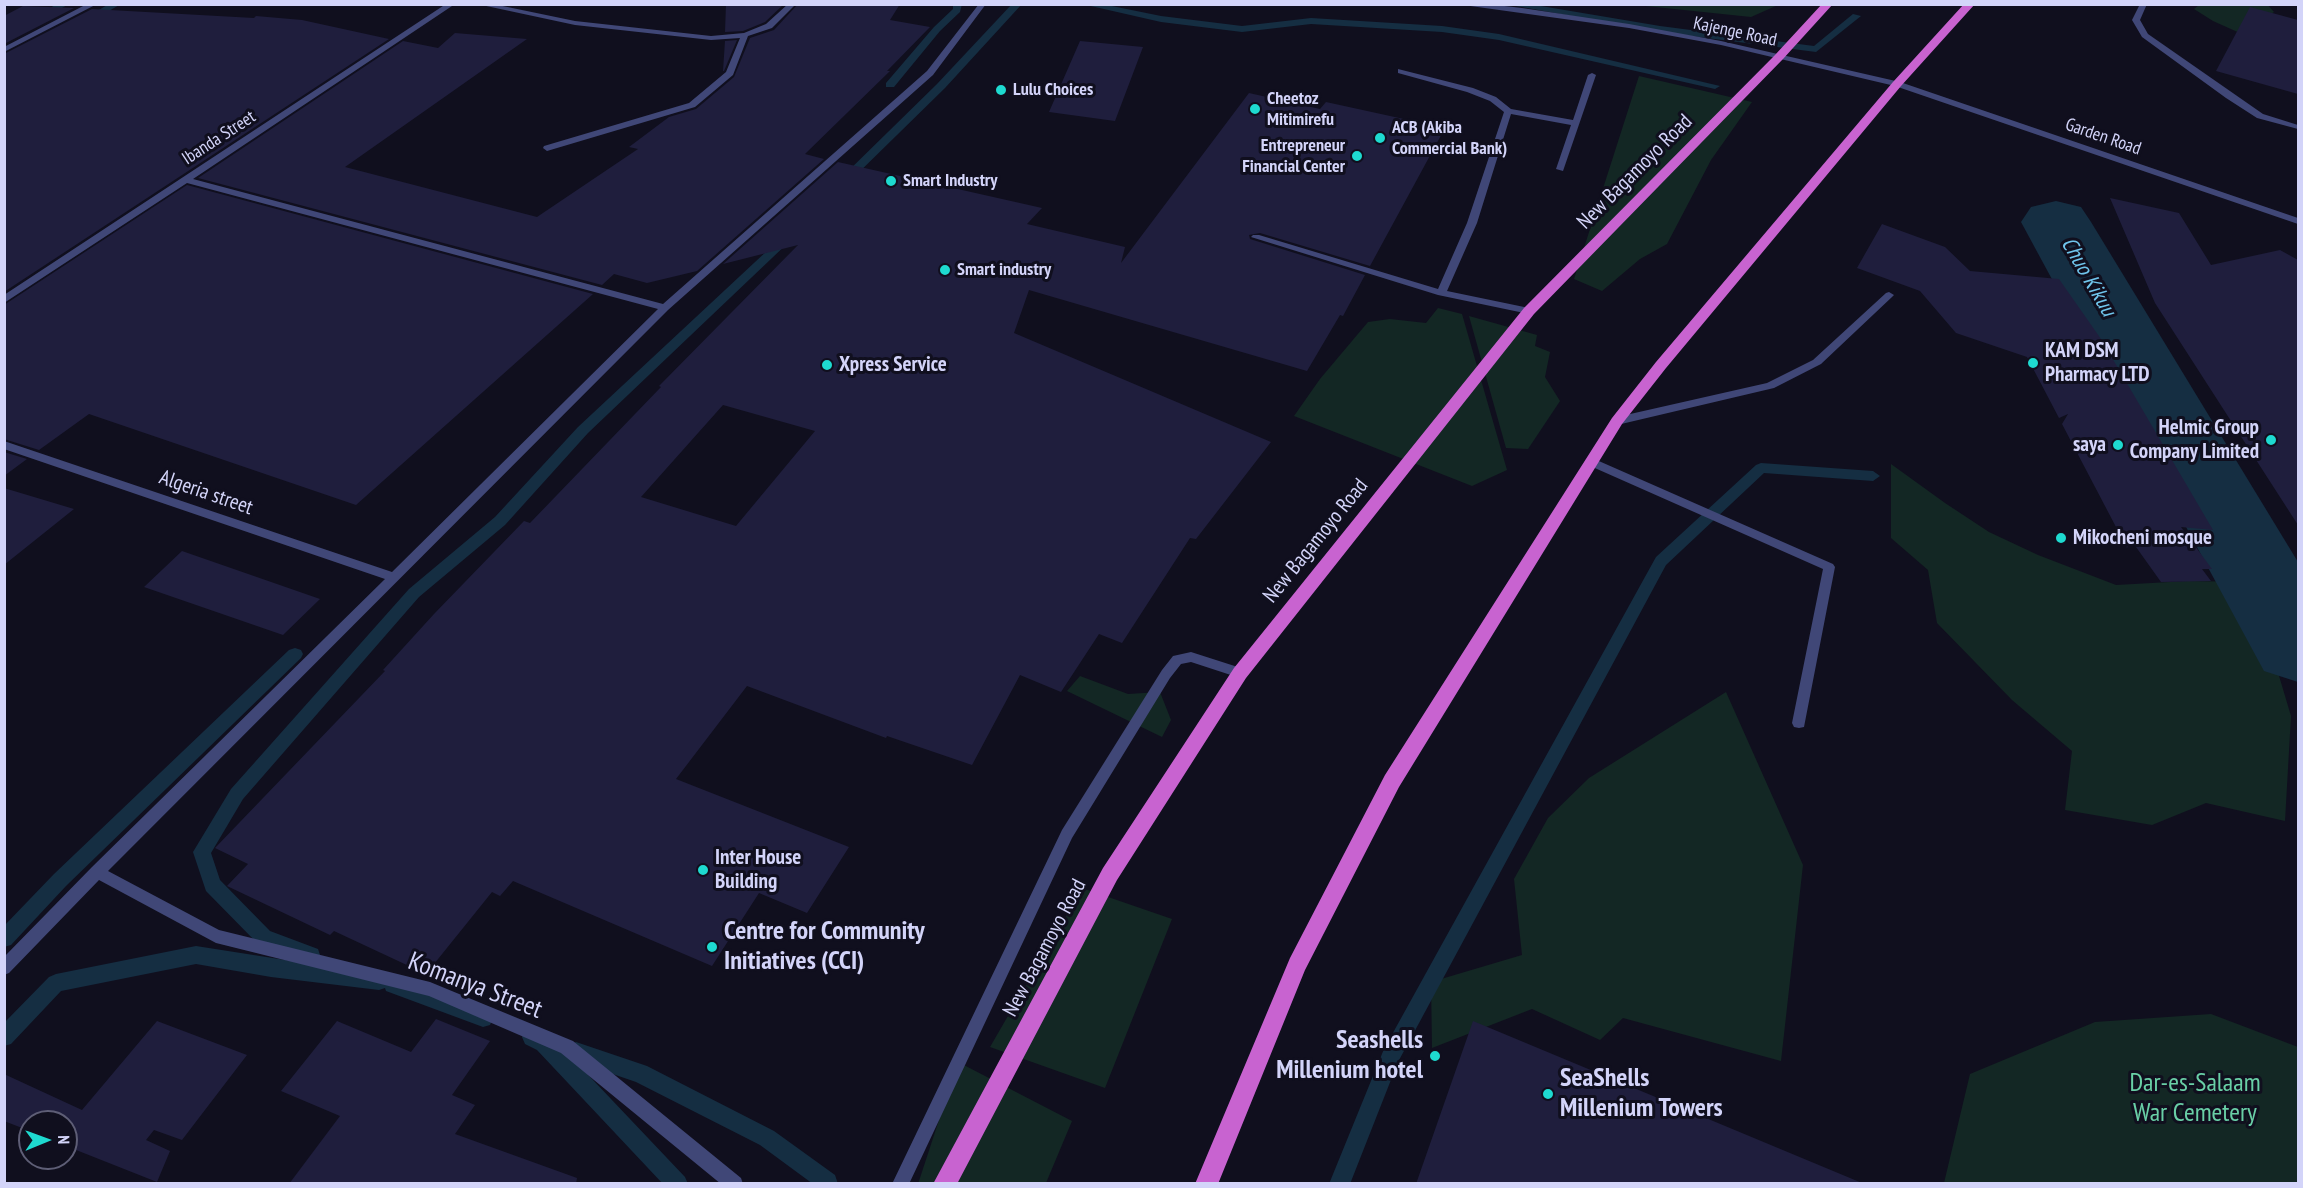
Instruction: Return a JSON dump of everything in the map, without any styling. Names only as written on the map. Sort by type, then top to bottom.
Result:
[{"type":"highway","name":"New Bagamoyo Road","points":[[944,1184],[1110,874],[1240,673],[1529,311],[1779,57],[1828,4]]},
{"type":"highway","points":[[1206,1184],[1297,964],[1392,781],[1617,421],[1661,365],[1897,84],[1970,4]]},
{"type":"street","points":[[4,50],[94,4]]},
{"type":"street","name":"Ibanda Street","points":[[4,300],[452,4]]},
{"type":"street","points":[[480,4],[586,24],[711,38],[745,35],[769,26],[793,4]]},
{"type":"street","points":[[4,968],[97,872],[665,308],[930,73],[983,4]]},
{"type":"street","name":"Kajenge Road","points":[[1459,4],[1522,10],[1629,26],[1897,84]]},
{"type":"street","points":[[2144,4],[2136,20],[2145,35],[2260,116],[2298,127]]},
{"type":"street","points":[[548,148],[692,105],[730,73],[745,35]]},
{"type":"street","points":[[1401,71],[1470,90],[1493,99],[1508,111],[1576,123]]},
{"type":"street","points":[[1560,169],[1592,75]]},
{"type":"street","name":"Garden Road","points":[[1897,84],[2298,221]]},
{"type":"street","points":[[1441,293],[1472,223],[1508,111]]},
{"type":"street","points":[[186,180],[665,308]]},
{"type":"street","points":[[1256,237],[1441,293],[1529,311]]},
{"type":"street","points":[[1617,421],[1770,386],[1817,362],[1889,295]]},
{"type":"street","name":"Algeria street","points":[[4,445],[394,577]]},
{"type":"street","points":[[1592,462],[1829,567],[1799,723]]},
{"type":"street","points":[[900,1184],[1067,834],[1166,674],[1177,660],[1191,657],[1240,673]]},
{"type":"street","name":"Komanya Street","points":[[97,872],[216,936],[430,989],[567,1047],[735,1184]]},
{"type":"green space","points":[[2267,4],[2274,12],[2242,34],[2213,21],[2194,9],[2199,5]]},
{"type":"green space","points":[[1636,5],[1778,5],[1751,17]]},
{"type":"green space","points":[[1639,76],[1752,102],[1711,160],[1667,244],[1640,259],[1602,291],[1574,279]]},
{"type":"green space","points":[[1438,308],[1462,314],[1507,470],[1472,486],[1294,416],[1320,379],[1368,322],[1390,319],[1426,323]]},
{"type":"green space","points":[[1469,316],[1537,335],[1535,346],[1550,352],[1545,377],[1560,401],[1528,449],[1506,448]]},
{"type":"green space","points":[[1891,464],[1989,532],[2038,555],[2116,585],[2188,581],[2251,582],[2291,716],[2285,821],[2206,803],[2152,825],[2065,810],[2072,751],[2012,700],[1937,623],[1928,570],[1891,538]]},
{"type":"green space","points":[[1080,676],[1128,694],[1160,692],[1171,720],[1162,737],[1067,691]]},
{"type":"green space","points":[[1726,692],[1803,865],[1781,1061],[1623,1018],[1600,1040],[1532,1009],[1432,1048],[1431,982],[1522,955],[1514,879],[1548,818],[1589,778]]},
{"type":"green space","points":[[1082,888],[1172,919],[1105,1088],[990,1047]]},
{"type":"green space","name":"Dar-es-Salaam War Cemetery","points":[[2211,1014],[2298,1047],[2298,1183],[1944,1183],[1970,1074],[2095,1022]]},
{"type":"green space","points":[[958,1062],[1072,1121],[1046,1183],[918,1184]]},
{"type":"building","points":[[726,4],[784,4],[765,22],[743,31],[725,32]]},
{"type":"building","points":[[798,4],[900,4],[890,20],[930,27],[887,71],[890,71],[805,154],[824,159],[697,271],[647,283],[614,274],[602,285],[198,178],[403,41],[438,48],[455,33],[527,39],[345,167],[537,217],[638,149],[629,147],[669,117],[696,109],[734,77],[750,38],[774,30]]},
{"type":"building","points":[[23,6],[74,8],[4,44],[4,16]]},
{"type":"building","points":[[2250,7],[2298,20],[2298,94],[2216,71]]},
{"type":"building","points":[[92,9],[302,20],[389,39],[4,292],[4,54]]},
{"type":"building","points":[[737,40],[724,71],[723,71],[725,41]]},
{"type":"building","points":[[1080,41],[1143,47],[1115,121],[1049,112]]},
{"type":"building","points":[[1249,93],[1320,109],[1326,102],[1445,128],[1370,266],[1260,233],[1249,235],[1250,239],[1365,275],[1343,316],[1340,315],[1307,371],[1029,290],[1014,333],[1271,442],[1196,539],[1190,538],[1122,643],[1099,634],[1061,692],[1020,675],[972,765],[887,736],[886,738],[747,686],[676,779],[849,847],[807,913],[759,893],[712,966],[513,881],[500,896],[492,892],[426,974],[334,931],[330,935],[227,886],[248,864],[215,848],[385,671],[383,670],[434,614],[524,521],[530,523],[661,387],[659,386],[798,245],[723,264],[838,162],[1042,208],[1027,224],[1125,247],[1121,263]],"holes":[[[723,405],[815,431],[736,526],[641,497]]]},
{"type":"building","points":[[187,185],[593,294],[356,505],[89,414],[39,450],[4,439],[4,305]]},
{"type":"building","name":"Helmic Group Company Limited","points":[[2110,198],[2179,213],[2211,265],[2280,250],[2298,260],[2298,525],[2155,303]]},
{"type":"building","points":[[1882,224],[1945,247],[1970,271],[2059,279],[2101,339],[2213,530],[2181,527],[2212,569],[2202,569],[2211,581],[2161,582],[2131,540],[2127,548],[2062,424],[2068,414],[2059,418],[2027,357],[1956,333],[1920,291],[1857,268]]},
{"type":"building","points":[[4,452],[27,459],[4,476]]},
{"type":"building","points":[[4,488],[74,509],[4,565]]},
{"type":"building","points":[[182,551],[320,599],[283,635],[144,587]]},
{"type":"building","points":[[436,1019],[490,1041],[452,1095],[475,1105],[455,1134],[577,1178],[576,1184],[289,1184],[340,1116],[281,1091],[337,1021],[411,1052]]},
{"type":"building","points":[[157,1021],[247,1055],[182,1140],[154,1130],[146,1140],[170,1151],[157,1182],[78,1151],[78,1110],[18,1110],[18,1126],[4,1121],[4,1074],[82,1110]]},
{"type":"building","name":"SeaShells Millenium Towers","points":[[1473,1021],[1862,1183],[1416,1184]]},
{"type":"waterway","points":[[41,16],[65,4]]},
{"type":"waterway","points":[[90,18],[117,4]]},
{"type":"waterway","points":[[890,85],[937,29],[957,10],[958,4]]},
{"type":"waterway","points":[[845,180],[941,86],[1018,4]]},
{"type":"waterway","points":[[1086,4],[1161,19],[1242,29],[1311,21],[1442,29],[1499,37],[1715,86]]},
{"type":"waterway","points":[[1509,4],[1660,29],[1816,49],[1856,16]]},
{"type":"waterway","name":"Chuo Kikuu","points":[[2056,222],[2298,644]]},
{"type":"waterway","points":[[311,955],[264,937],[212,885],[202,852],[237,794],[414,593],[500,521],[583,430],[788,237]]},
{"type":"waterway","points":[[1339,1184],[1391,1056],[1661,561],[1761,468],[1873,476]]},
{"type":"waterway","points":[[4,939],[60,880],[295,654]]},
{"type":"waterway","points":[[4,1037],[56,983],[196,955],[271,968],[379,981]]},
{"type":"waterway","points":[[393,985],[483,1018]]},
{"type":"waterway","points":[[532,1037],[544,1043],[678,1184]]},
{"type":"waterway","points":[[576,1052],[640,1073],[767,1138],[828,1182]]},
{"type":"place","name":"Lulu Choices","points":[[1001,90]]},
{"type":"place","name":"Cheetoz Mitimirefu","points":[[1255,109]]},
{"type":"place","name":"ACB (Akiba Commercial Bank)","points":[[1380,138]]},
{"type":"place","name":"Entrepreneur Financial Center","points":[[1357,156]]},
{"type":"place","name":"Smart Industry","points":[[891,181]]},
{"type":"place","name":"Smart industry","points":[[945,270]]},
{"type":"place","name":"KAM DSM Pharmacy LTD","points":[[2033,363]]},
{"type":"place","name":"Xpress Service","points":[[827,365]]},
{"type":"place","name":"Helmic Group Company Limited","points":[[2271,440]]},
{"type":"place","name":"saya","points":[[2118,445]]},
{"type":"place","name":"Mikocheni mosque","points":[[2061,538]]},
{"type":"place","name":"Inter House Building","points":[[703,870]]},
{"type":"place","name":"Centre for Community Initiatives (CCI)","points":[[712,947]]},
{"type":"place","name":"Seashells Millenium hotel","points":[[1435,1056]]},
{"type":"place","name":"SeaShells Millenium Towers","points":[[1548,1094]]}]
